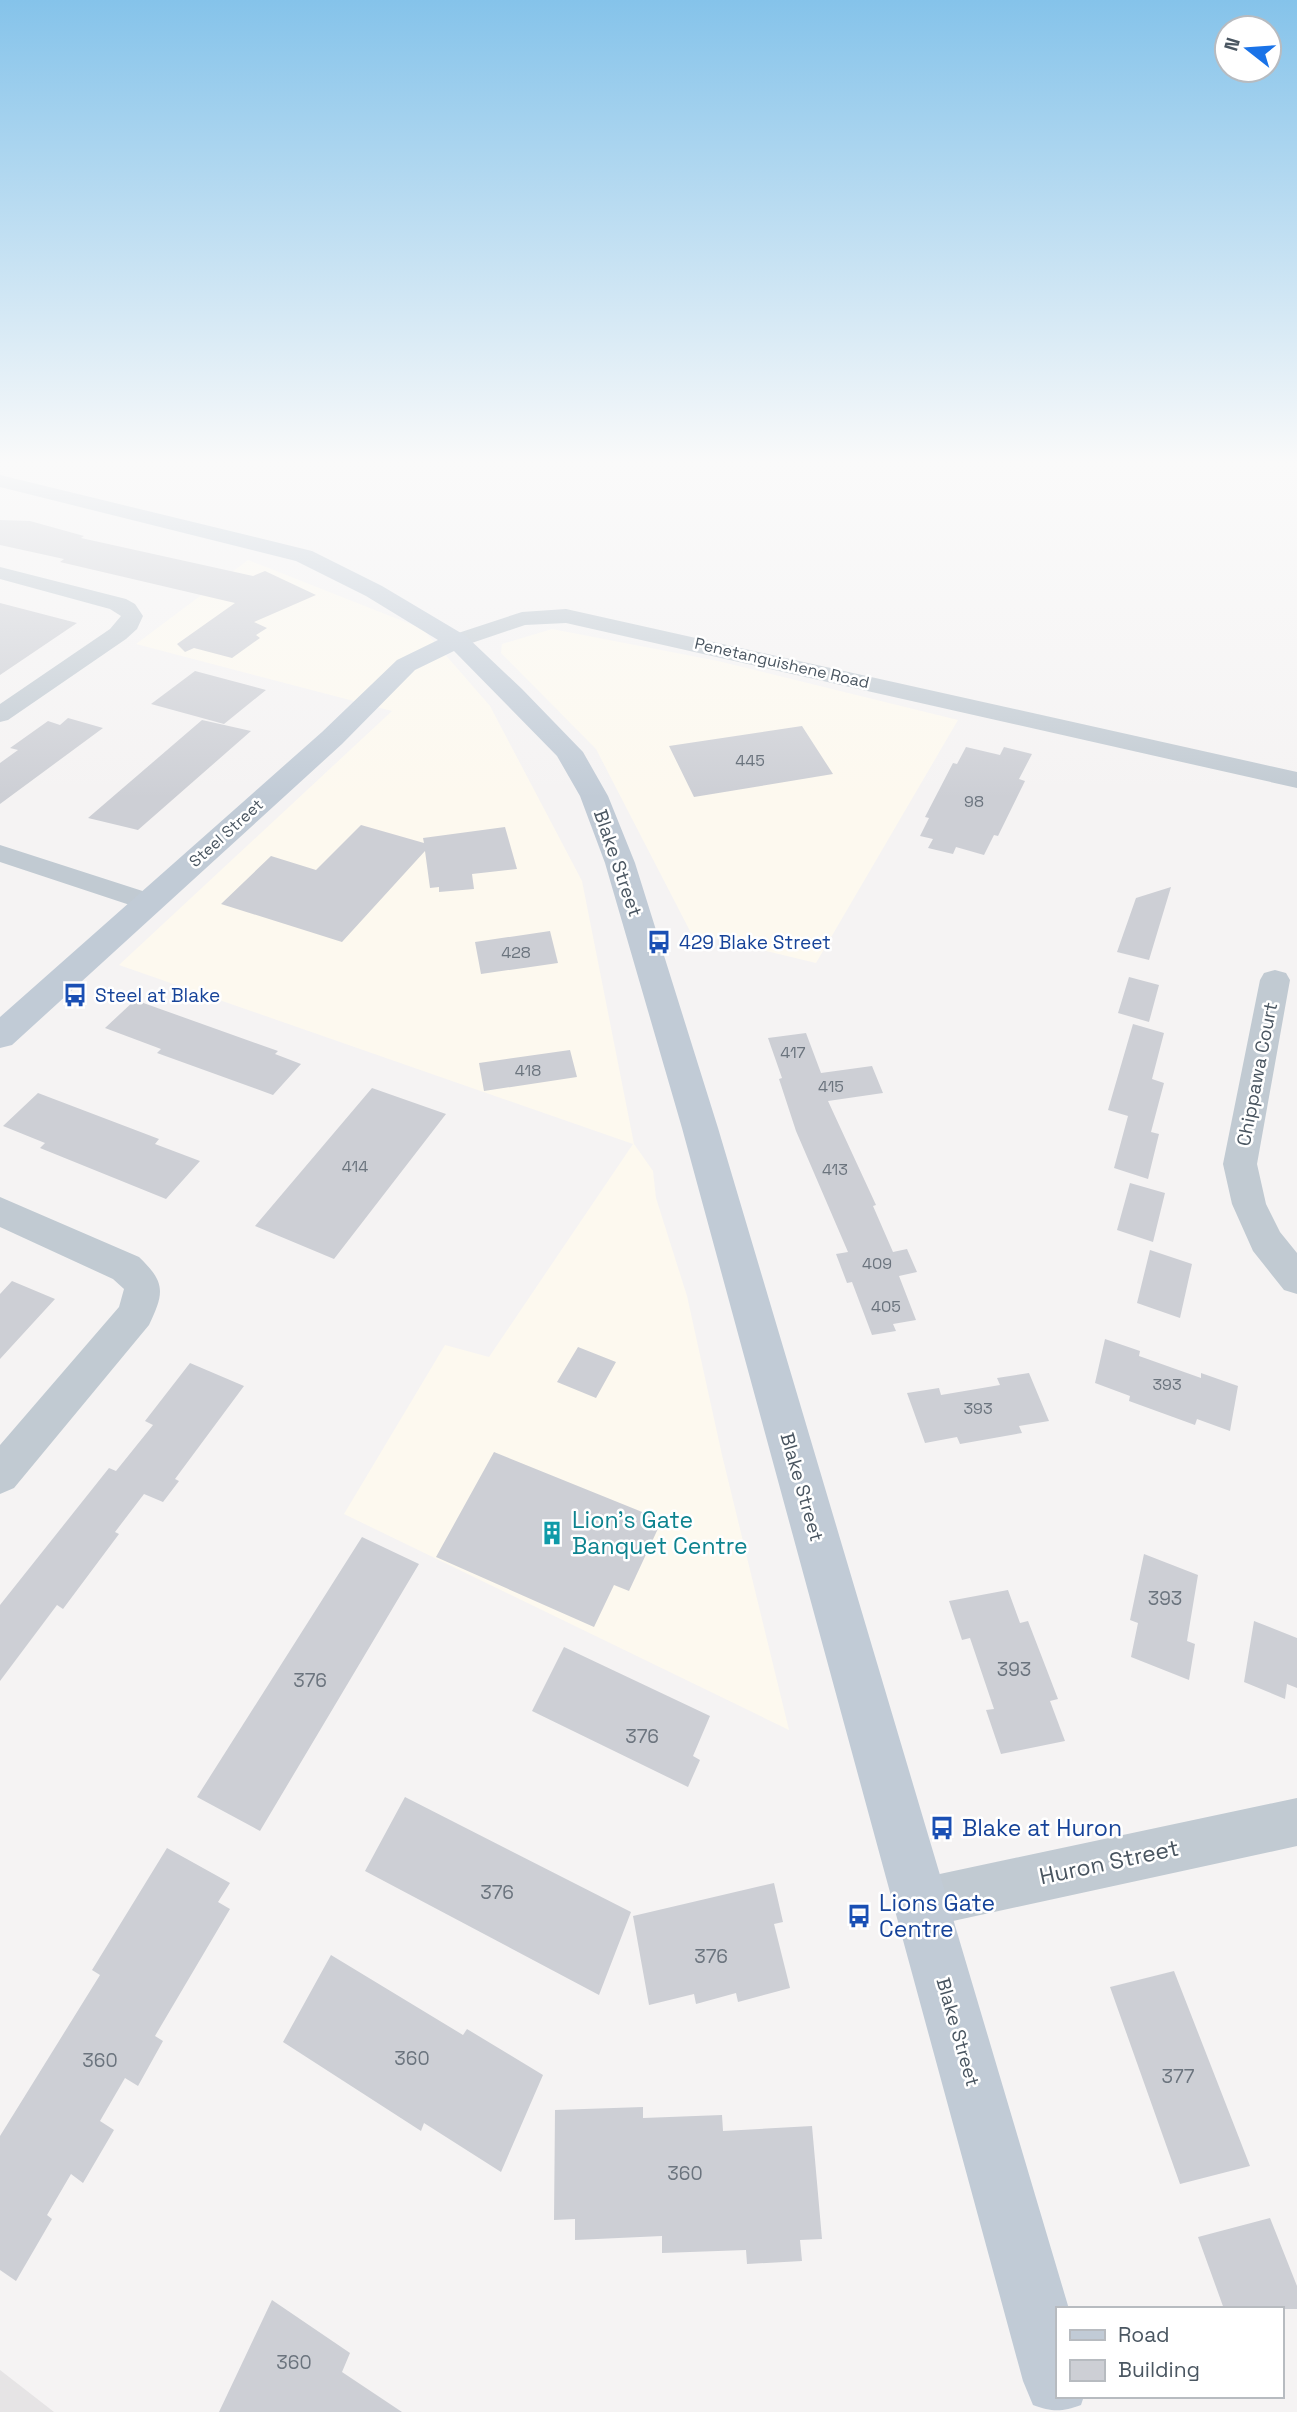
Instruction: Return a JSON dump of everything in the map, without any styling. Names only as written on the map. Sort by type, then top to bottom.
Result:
[{"type":"main road","points":[[340,574],[457,641]]},
{"type":"main road","name":"Steel Street","points":[[0,1036],[332,738],[406,665],[457,641]]},
{"type":"main road","name":"Blake Street","points":[[457,641],[569,752],[594,796],[620,863],[700,1128],[1056,2377]]},
{"type":"street","points":[[0,715],[118,634],[129,624],[132,615],[118,604],[2,574]]},
{"type":"street","name":"Penetanguishene Road","points":[[457,641],[522,619],[552,615],[574,617],[1297,780]]},
{"type":"street","points":[[0,853],[148,902]]},
{"type":"street","name":"Chippawa Court","points":[[1275,980],[1240,1164],[1248,1204],[1266,1241],[1297,1279]]},
{"type":"street","points":[[0,1211],[126,1268],[143,1284],[136,1314],[0,1475]]},
{"type":"street","name":"Huron Street","points":[[921,1903],[1297,1822]]},
{"type":"shaded area","points":[[230,574],[282,574],[423,629],[490,706],[582,881],[634,1144],[653,1171],[656,1198],[687,1296],[722,1455],[789,1730],[344,1514],[445,1345],[489,1357],[633,1144],[119,965],[392,711],[136,644]]},
{"type":"shaded area","points":[[552,629],[718,661],[958,720],[816,963],[691,933],[596,749],[501,653],[502,644]]},
{"type":"shaded area","points":[[0,2370],[54,2412],[0,2412]]},
{"type":"building","points":[[109,574],[242,574],[253,576],[270,574],[316,595],[254,622],[267,628],[256,635],[260,638],[232,658],[194,648],[185,652],[177,644],[235,603]]},
{"type":"building","points":[[0,603],[77,623],[0,675]]},
{"type":"building","points":[[195,671],[266,690],[224,724],[151,704]]},
{"type":"building","points":[[68,718],[103,728],[0,804],[0,763],[18,750],[10,748],[48,721],[60,725]]},
{"type":"building","points":[[202,720],[251,731],[138,830],[88,818]]},
{"type":"building","points":[[802,726],[833,774],[694,797],[669,746]]},
{"type":"building","points":[[966,747],[1000,755],[1004,747],[1032,754],[1019,779],[1025,781],[998,836],[994,835],[984,855],[956,847],[953,854],[928,848],[933,839],[920,836],[929,818],[925,817],[953,763],[957,764]]},
{"type":"building","points":[[361,825],[424,843],[423,838],[505,827],[517,869],[472,874],[474,889],[439,892],[439,887],[430,888],[425,851],[342,942],[221,904],[271,856],[316,870]]},
{"type":"building","points":[[1171,887],[1149,960],[1117,952],[1136,898]]},
{"type":"building","points":[[550,931],[558,963],[481,974],[475,942]]},
{"type":"building","points":[[1129,977],[1159,985],[1149,1022],[1118,1013]]},
{"type":"building","points":[[135,1000],[278,1051],[275,1054],[301,1064],[273,1095],[157,1053],[161,1049],[105,1028]]},
{"type":"building","points":[[1133,1024],[1164,1033],[1152,1079],[1164,1083],[1151,1132],[1159,1134],[1148,1179],[1114,1168],[1128,1116],[1108,1110]]},
{"type":"building","points":[[806,1033],[821,1073],[872,1066],[883,1093],[828,1101],[876,1205],[873,1206],[893,1252],[907,1249],[917,1272],[899,1276],[916,1320],[893,1324],[896,1331],[872,1335],[852,1282],[847,1283],[836,1254],[848,1252],[796,1131],[779,1079],[782,1078],[768,1038]]},
{"type":"building","points":[[570,1050],[577,1077],[484,1091],[479,1063]]},
{"type":"building","points":[[372,1088],[446,1114],[334,1259],[255,1226]]},
{"type":"building","points":[[38,1093],[159,1139],[155,1144],[200,1161],[166,1199],[40,1148],[45,1143],[3,1126]]},
{"type":"building","points":[[1130,1183],[1165,1193],[1153,1242],[1117,1230]]},
{"type":"building","points":[[1150,1250],[1192,1264],[1180,1318],[1137,1303]]},
{"type":"building","points":[[12,1281],[55,1299],[0,1359],[0,1294]]},
{"type":"building","points":[[1105,1339],[1140,1351],[1139,1356],[1201,1378],[1201,1373],[1238,1386],[1230,1431],[1197,1419],[1195,1425],[1129,1401],[1130,1396],[1095,1383]]},
{"type":"building","points":[[578,1347],[616,1362],[596,1398],[557,1382]]},
{"type":"building","points":[[190,1363],[244,1386],[175,1479],[179,1481],[163,1502],[144,1494],[115,1532],[119,1534],[63,1609],[57,1605],[0,1681],[0,1605],[109,1468],[116,1471],[153,1425],[145,1421]]},
{"type":"building","points":[[1029,1373],[1049,1421],[1019,1426],[1022,1433],[960,1444],[957,1437],[925,1443],[907,1393],[939,1388],[941,1395],[1000,1385],[997,1378]]},
{"type":"building","name":"Lion's Gate Banquet Centre","points":[[494,1452],[662,1520],[629,1591],[614,1585],[594,1627],[436,1557]]},
{"type":"building","points":[[362,1537],[419,1564],[260,1831],[197,1797]]},
{"type":"building","points":[[1144,1554],[1198,1575],[1187,1641],[1195,1644],[1189,1680],[1131,1657],[1138,1623],[1130,1620]]},
{"type":"building","points":[[1008,1590],[1020,1623],[1028,1621],[1058,1699],[1050,1701],[1065,1741],[1001,1754],[986,1710],[994,1709],[970,1638],[962,1640],[949,1601]]},
{"type":"building","points":[[1254,1621],[1297,1638],[1297,1688],[1287,1684],[1285,1699],[1244,1682]]},
{"type":"building","points":[[564,1647],[710,1716],[693,1756],[700,1760],[688,1787],[532,1711]]},
{"type":"building","points":[[405,1797],[631,1912],[599,1995],[365,1871]]},
{"type":"building","points":[[167,1848],[230,1883],[218,1902],[230,1909],[155,2036],[163,2041],[138,2086],[125,2078],[100,2121],[114,2130],[83,2183],[71,2174],[47,2215],[52,2219],[16,2281],[0,2270],[0,2136],[100,1975],[92,1970]]},
{"type":"building","points":[[774,1883],[783,1922],[774,1924],[790,1988],[738,2002],[736,1993],[696,2004],[694,1994],[649,2005],[633,1916]]},
{"type":"building","points":[[331,1955],[463,2035],[467,2029],[543,2075],[501,2172],[424,2123],[421,2131],[283,2042]]},
{"type":"building","points":[[1174,1971],[1250,2166],[1180,2184],[1110,1987]]},
{"type":"building","points":[[643,2107],[643,2118],[722,2115],[723,2131],[812,2126],[822,2239],[800,2240],[802,2261],[747,2264],[746,2250],[662,2253],[662,2236],[575,2240],[575,2219],[554,2220],[555,2110]]},
{"type":"building","points":[[1270,2218],[1297,2286],[1297,2309],[1223,2307],[1198,2237]]},
{"type":"building","points":[[272,2300],[350,2353],[342,2372],[402,2412],[219,2412]]},
{"type":"place","name":"429 Blake Street","points":[[659,942]]},
{"type":"place","name":"Steel at Blake","points":[[75,995]]},
{"type":"place","name":"Lion's Gate Banquet Centre","points":[[552,1533]]},
{"type":"place","name":"Blake at Huron","points":[[942,1828]]},
{"type":"place","name":"Lions Gate Centre","points":[[859,1916]]}]
